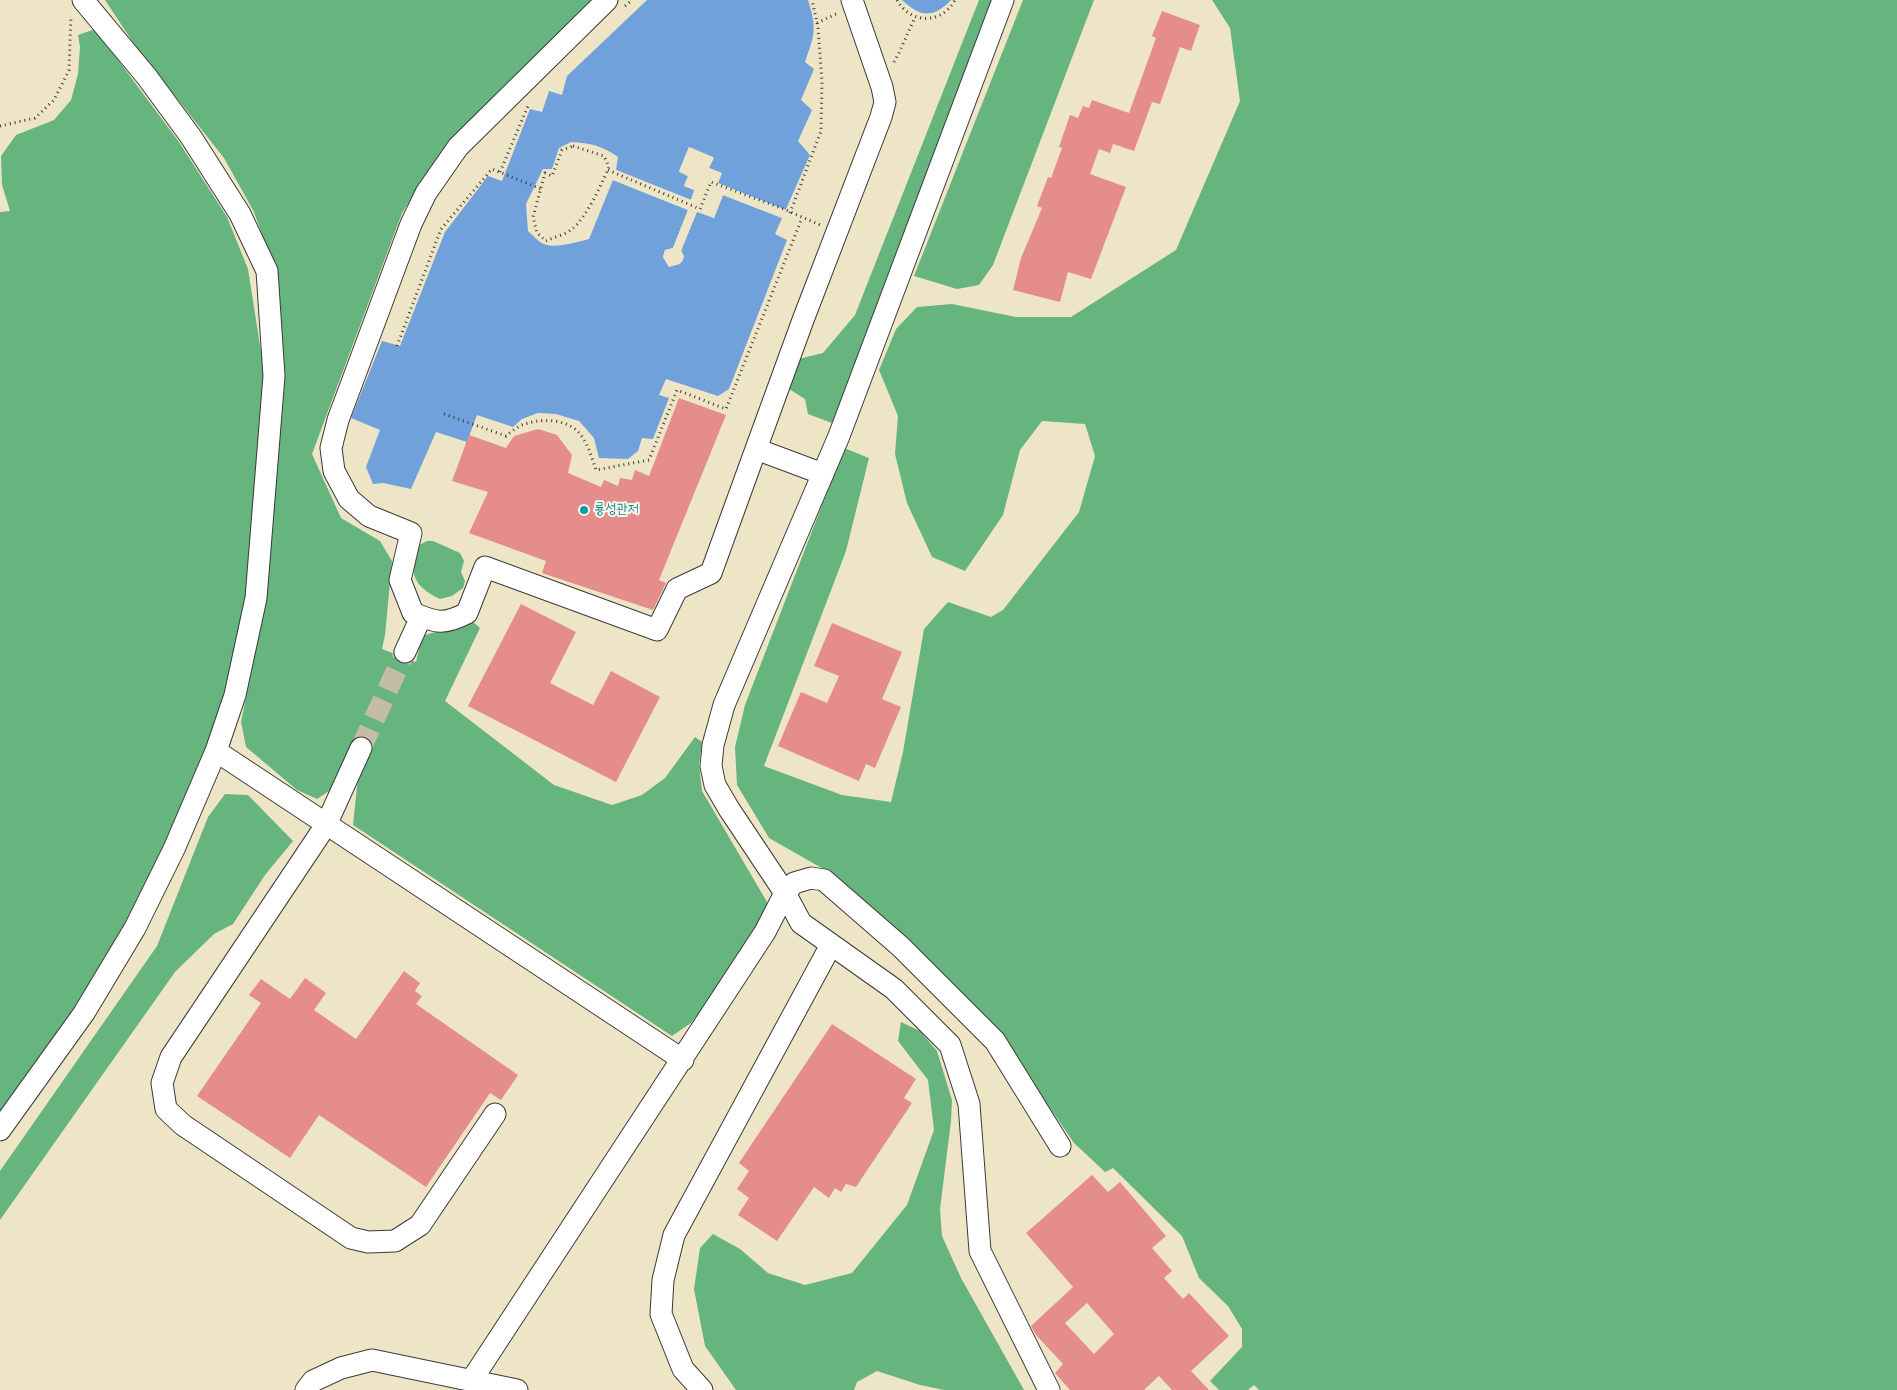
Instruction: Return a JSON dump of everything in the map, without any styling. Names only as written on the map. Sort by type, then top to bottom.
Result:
[{"type":"lane","points":[[607,0],[458,148],[426,193],[411,224],[338,420],[331,448],[334,471],[349,499],[368,516],[411,533],[400,580],[413,613],[434,622],[455,619],[467,613],[485,567],[656,630],[677,589],[711,573],[885,102],[880,81],[846,6]]},
{"type":"lane","points":[[1003,0],[823,474],[724,705],[713,745],[711,766],[715,785],[785,894],[801,923],[894,989],[950,1045],[969,1104],[980,1251],[1049,1390]]},
{"type":"lane","points":[[0,1130],[84,1013],[135,928],[174,849],[216,751],[235,695],[256,598],[274,376],[267,271],[240,214],[191,137],[147,77],[78,4]]},
{"type":"lane","points":[[756,449],[823,474]]},
{"type":"lane","points":[[405,652],[421,617]]},
{"type":"lane","points":[[361,748],[326,825],[171,1057],[162,1083],[166,1109],[183,1125],[351,1238],[368,1242],[395,1241],[420,1225],[495,1114]]},
{"type":"lane","points":[[216,751],[683,1060]]},
{"type":"lane","points":[[472,1381],[766,932],[785,894],[794,883],[811,878],[824,880],[901,947],[995,1041],[1060,1146]]},
{"type":"lane","points":[[702,1390],[684,1369],[661,1314],[663,1280],[674,1235],[831,945]]},
{"type":"lane","points":[[306,1390],[313,1381],[341,1368],[372,1360],[517,1390]]},
{"type":"path","points":[[790,213],[822,131],[822,82],[817,23],[812,0]]},
{"type":"path","points":[[897,0],[908,13],[915,17],[934,19],[950,10],[955,0]]},
{"type":"path","points":[[0,126],[35,118],[54,100],[69,70],[78,4]]},
{"type":"path","points":[[817,23],[846,6]]},
{"type":"path","points":[[880,81],[900,53],[915,17]]},
{"type":"path","points":[[500,172],[528,105]]},
{"type":"path","points":[[573,146],[604,156],[609,167],[608,170],[602,185],[582,218],[571,230],[546,241],[537,233],[533,217],[541,189],[546,173],[552,176],[562,150],[573,146]]},
{"type":"path","points":[[397,346],[441,229],[492,169],[541,189]]},
{"type":"path","points":[[608,170],[700,209],[711,182],[786,210],[837,232]]},
{"type":"path","points":[[444,414],[474,423],[506,436],[521,425],[535,421],[552,420],[568,425],[580,433],[596,470],[649,460],[676,390],[726,409],[802,218]]},
{"type":"green space","points":[[105,0],[598,0],[431,166],[402,213],[312,454],[341,518],[380,541],[392,561],[382,649],[416,662],[422,636],[472,621],[480,628],[445,701],[554,785],[612,805],[642,795],[665,778],[695,737],[702,742],[699,764],[702,791],[767,902],[765,928],[691,1023],[672,1036],[353,825],[358,777],[369,757],[372,741],[358,732],[332,789],[317,799],[297,790],[246,747],[241,722],[266,599],[283,376],[278,279],[254,212],[224,158],[134,44]]},
{"type":"green space","points":[[979,0],[995,0],[832,423],[808,414],[805,399],[786,387],[794,360],[823,353],[855,315]]},
{"type":"green space","points":[[1023,0],[1094,0],[993,265],[979,285],[957,289],[914,276]]},
{"type":"green space","points":[[1212,0],[1897,0],[1897,1390],[1259,1390],[1254,1385],[1248,1390],[1219,1390],[1210,1381],[1242,1347],[1242,1329],[1228,1306],[1199,1278],[1182,1236],[1113,1168],[1105,1172],[1074,1143],[1005,1043],[834,875],[769,838],[737,785],[735,747],[745,705],[844,448],[869,458],[846,551],[764,766],[842,795],[891,802],[903,752],[924,629],[948,602],[991,617],[1003,610],[1079,512],[1095,456],[1085,424],[1042,421],[1020,450],[1003,515],[965,571],[932,557],[907,503],[895,454],[898,416],[879,370],[896,329],[917,307],[952,304],[1016,317],[1071,317],[1176,250],[1240,101],[1230,28]]},
{"type":"green space","points":[[95,29],[179,142],[227,217],[248,269],[264,371],[248,595],[225,693],[207,745],[164,845],[123,930],[76,1010],[0,1114],[0,212],[10,211],[2,185],[1,156],[16,135],[54,120],[71,100],[78,74],[80,47],[78,35]]},
{"type":"green space","points":[[427,541],[433,541],[460,553],[464,561],[461,572],[465,581],[463,588],[452,596],[440,599],[425,590],[416,579],[413,565],[415,547]]},
{"type":"green space","points":[[225,794],[248,795],[293,841],[265,875],[233,924],[214,934],[175,972],[0,1220],[0,1171],[157,946],[208,817]]},
{"type":"green space","points":[[901,1022],[920,1031],[937,1051],[952,1100],[940,1209],[942,1236],[961,1278],[1024,1390],[944,1390],[920,1385],[877,1371],[857,1382],[854,1390],[736,1390],[705,1346],[694,1289],[700,1248],[713,1234],[740,1249],[768,1273],[805,1285],[852,1273],[907,1205],[934,1130],[928,1080],[898,1041]]},
{"type":"water","points":[[647,0],[808,0],[814,31],[805,62],[814,69],[801,100],[812,110],[798,141],[810,155],[775,234],[787,240],[729,389],[718,396],[666,379],[659,395],[669,398],[653,439],[642,438],[638,451],[628,459],[599,458],[594,438],[579,421],[556,414],[538,413],[522,419],[513,427],[477,415],[467,442],[436,432],[411,489],[383,483],[373,484],[366,467],[380,430],[351,418],[382,341],[400,346],[445,232],[488,176],[502,181],[530,109],[542,112],[549,91],[562,95],[567,76]],"holes":[[[571,142],[590,144],[602,148],[618,157],[616,170],[691,200],[695,190],[684,186],[688,176],[679,171],[689,147],[713,157],[709,168],[721,173],[717,183],[785,210],[782,218],[723,195],[714,218],[697,211],[681,251],[683,260],[669,267],[663,257],[665,250],[673,248],[688,210],[613,180],[589,239],[554,246],[544,244],[528,231],[526,204],[543,169],[552,169],[559,148]]]},
{"type":"water","points":[[902,0],[951,0],[938,10],[926,13],[915,10]]},
{"type":"pier","points":[[689,147],[714,158],[709,168],[722,173],[718,183],[786,210],[782,218],[723,195],[714,218],[697,212],[681,250],[684,256],[683,260],[680,264],[669,267],[663,257],[665,250],[673,248],[688,210],[613,180],[614,178],[690,208],[675,249],[667,252],[666,257],[670,264],[681,259],[678,250],[695,210],[697,209],[712,215],[722,192],[781,215],[782,211],[716,185],[715,182],[718,174],[707,168],[710,159],[690,151],[682,170],[691,175],[687,185],[697,189],[691,202],[616,172],[616,170],[691,200],[694,190],[684,186],[688,176],[679,172]]},
{"type":"building","points":[[1162,11],[1200,25],[1191,51],[1180,47],[1160,104],[1152,102],[1134,151],[1113,144],[1110,153],[1099,149],[1090,174],[1126,187],[1091,279],[1068,272],[1060,302],[1013,290],[1021,258],[1042,208],[1037,206],[1048,177],[1051,178],[1062,148],[1059,147],[1070,115],[1078,118],[1083,106],[1089,108],[1092,100],[1129,113],[1156,38],[1152,36]]},
{"type":"building","name":"룡성관저","points":[[679,398],[726,415],[659,580],[666,583],[653,610],[542,573],[546,561],[469,533],[488,492],[452,481],[469,435],[506,448],[514,436],[538,429],[557,435],[572,455],[568,473],[601,487],[604,480],[618,486],[620,478],[632,480],[635,470],[649,476]]},
{"type":"building","points":[[521,604],[576,632],[550,683],[593,705],[611,671],[660,697],[616,782],[468,706]]},
{"type":"building","points":[[832,623],[902,652],[882,699],[901,707],[875,768],[866,764],[859,781],[778,746],[801,692],[827,703],[839,676],[814,666]]},
{"type":"building","points":[[404,971],[420,983],[415,991],[422,996],[416,1004],[518,1075],[501,1100],[490,1093],[426,1187],[319,1115],[290,1158],[197,1096],[261,1003],[249,995],[261,979],[290,999],[305,978],[326,993],[314,1010],[356,1039]]},
{"type":"building","points":[[832,1024],[916,1079],[904,1098],[912,1103],[856,1187],[846,1184],[841,1192],[835,1188],[829,1198],[814,1187],[777,1241],[738,1215],[749,1198],[737,1189],[749,1171],[739,1163]]},
{"type":"building","points":[[1092,1175],[1108,1192],[1120,1182],[1166,1236],[1152,1248],[1172,1271],[1164,1278],[1183,1299],[1189,1293],[1229,1336],[1191,1371],[1209,1390],[1172,1390],[1159,1376],[1144,1390],[1070,1390],[1055,1373],[1063,1364],[1036,1335],[1031,1326],[1073,1287],[1026,1233]],"holes":[[[1087,1303],[1114,1334],[1094,1354],[1065,1323]]]},
{"type":"tunnel","points":[[361,748],[405,652]]},
{"type":"place","name":"룡성관저","points":[[584,510]]}]
